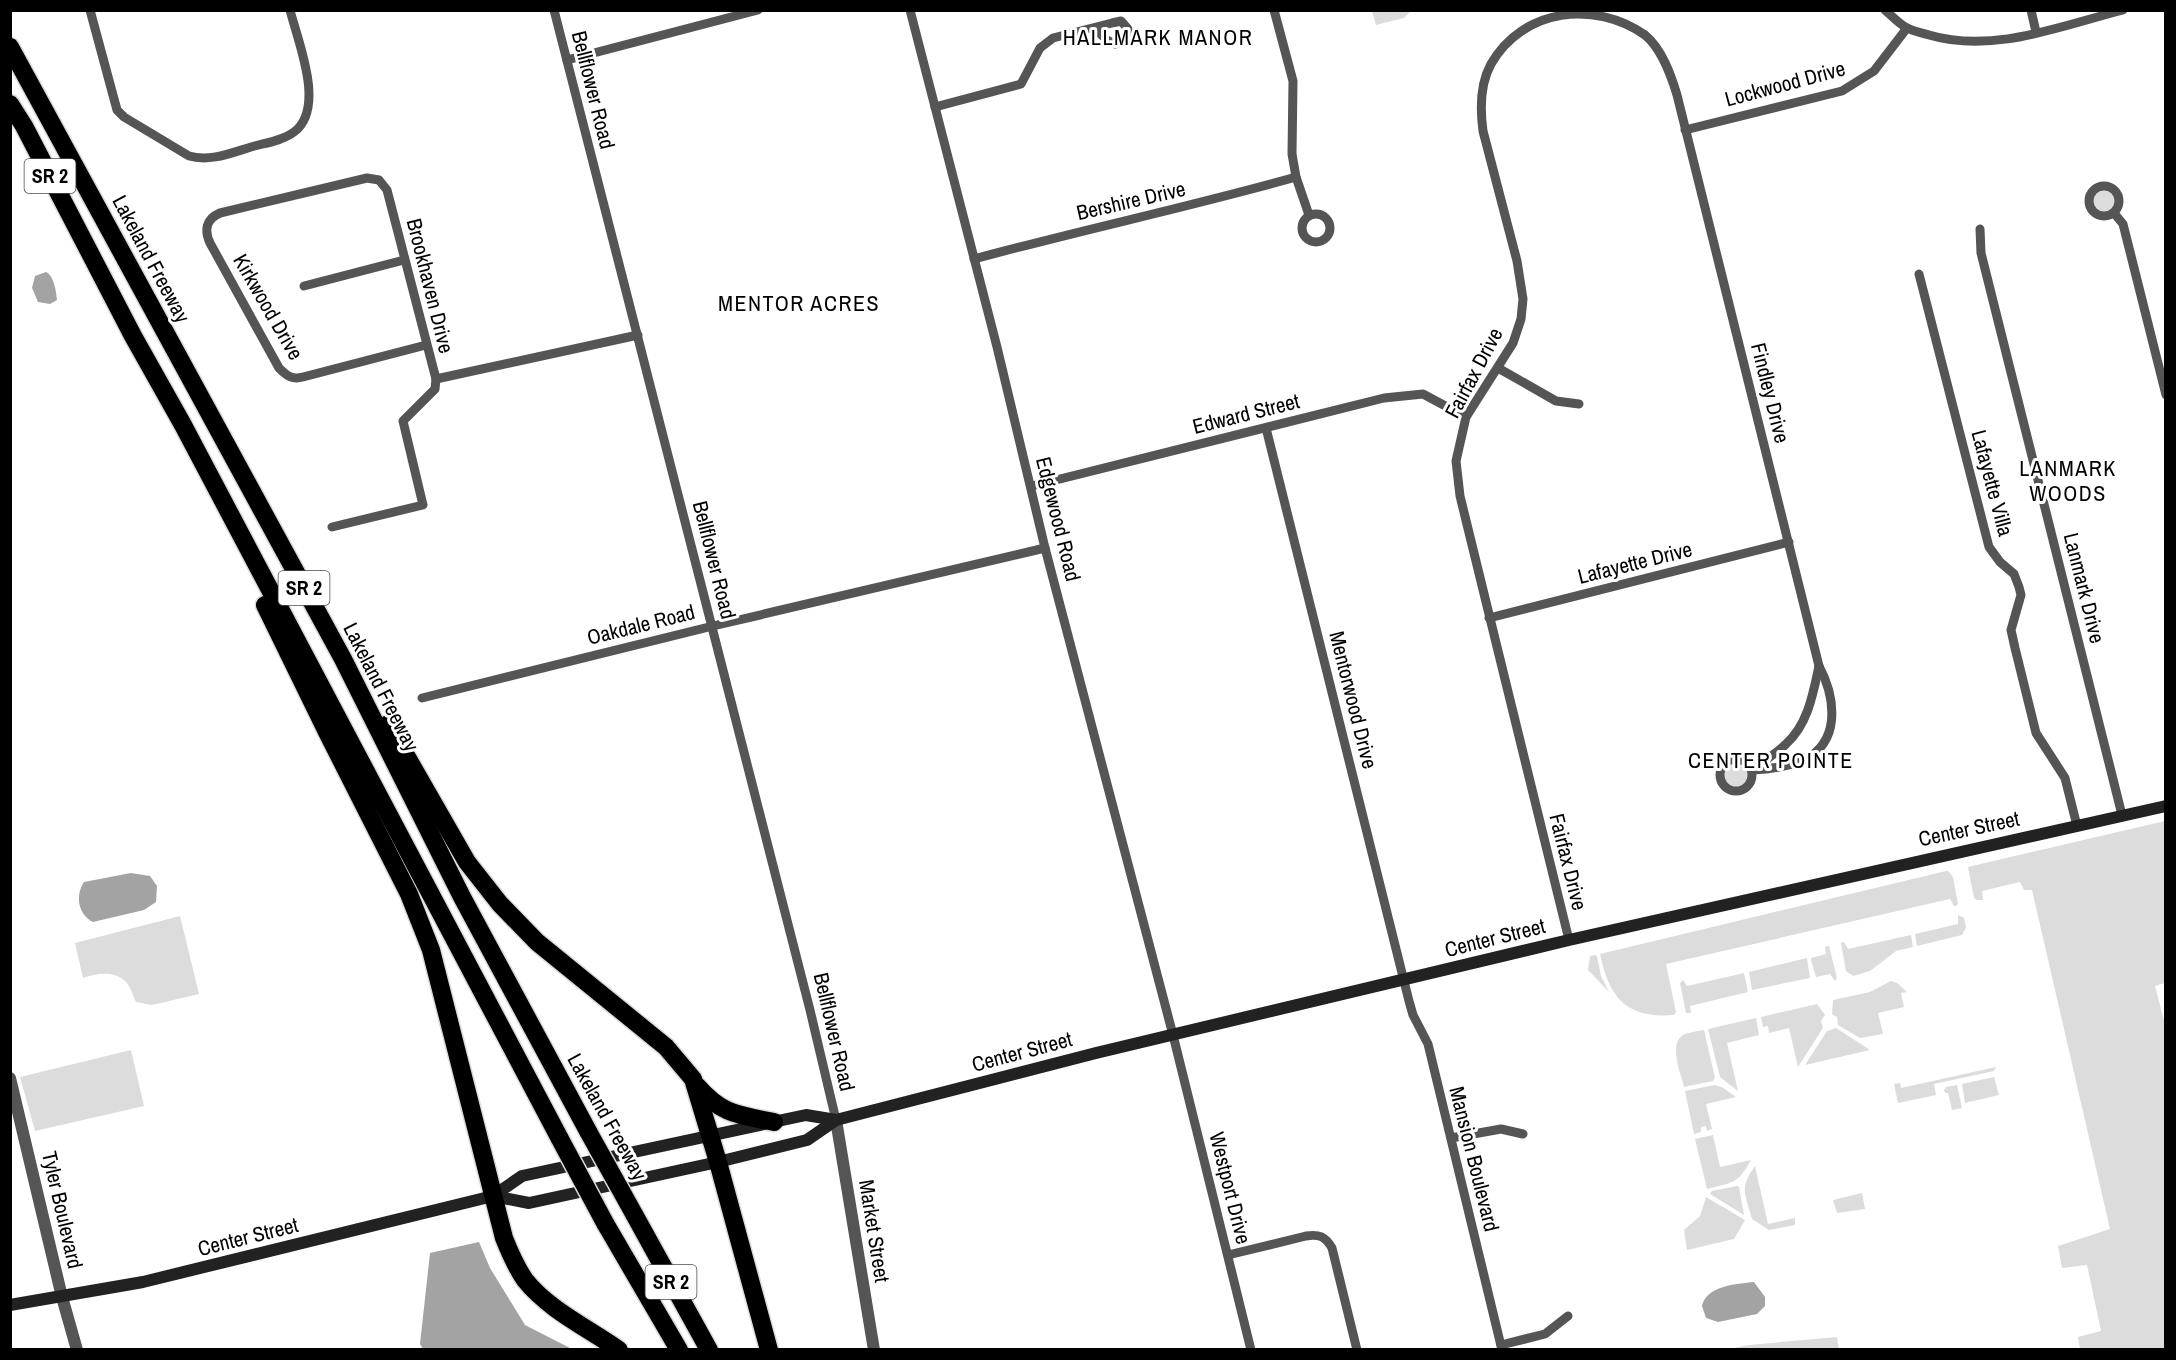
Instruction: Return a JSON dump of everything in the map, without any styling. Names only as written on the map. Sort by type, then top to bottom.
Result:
[{"type":"highway","name":"Lakeland Freeway","points":[[10,47],[343,659],[462,897],[709,1350]]},
{"type":"highway","name":"SR 2","points":[[10,104],[24,126],[133,336],[183,425],[605,1223],[679,1350]]},
{"type":"highway","points":[[183,425],[200,472],[413,903],[431,950],[504,1238],[513,1261],[526,1281],[543,1298],[619,1350]]},
{"type":"highway","points":[[343,659],[372,696],[467,862],[501,904],[537,942],[666,1047],[688,1071],[696,1085],[710,1101],[723,1110],[774,1122]]},
{"type":"highway","points":[[696,1085],[769,1350]]},
{"type":"main road","name":"Center Street","points":[[493,1196],[529,1203],[718,1162],[807,1140],[836,1120],[1096,1053],[1569,940],[2166,806]]},
{"type":"main road","name":"Center Street","points":[[10,1305],[134,1284],[206,1268],[493,1196],[522,1176],[806,1115],[836,1120]]},
{"type":"street","points":[[90,10],[117,110],[124,117],[197,159],[211,158],[280,139],[295,131],[302,123],[309,107],[310,88],[290,10]]},
{"type":"street","name":"Bellflower Road","points":[[554,10],[713,626],[836,1120]]},
{"type":"street","points":[[567,60],[758,10]]},
{"type":"street","name":"Edgewood Road","points":[[910,10],[1032,486],[1045,548],[1173,1035]]},
{"type":"street","points":[[1274,10],[1293,81],[1292,154],[1296,177],[1309,215]]},
{"type":"street","points":[[1885,10],[1907,28],[1944,39],[1980,42],[2009,40],[2123,10]]},
{"type":"street","points":[[2031,10],[2036,32]]},
{"type":"street","name":"Fairfax Drive","points":[[1569,940],[1460,496],[1456,461],[1466,417],[1513,343],[1523,299],[1517,261],[1483,131],[1481,113],[1485,80],[1490,65],[1506,42],[1526,26],[1556,14],[1594,11],[1623,20],[1647,36],[1663,59],[1671,76],[1685,130]]},
{"type":"street","points":[[935,107],[1021,84],[1040,48],[1053,38],[1094,28]]},
{"type":"street","name":"Lockwood Drive","points":[[1685,130],[1842,91],[1874,71],[1907,28]]},
{"type":"street","name":"Findley Drive","points":[[1685,130],[1819,666],[1826,678],[1832,702],[1833,716],[1830,730],[1813,754],[1774,768],[1752,770],[1776,753],[1796,734],[1808,711],[1819,666]]},
{"type":"street","name":"Bershire Drive","points":[[974,259],[1084,229],[1211,201],[1296,177]]},
{"type":"street","name":"Brookhaven Drive","points":[[207,224],[210,218],[220,213],[367,178],[379,180],[387,190],[436,379],[638,335]]},
{"type":"street","points":[[2114,213],[2123,224],[2166,395]]},
{"type":"street","name":"Kirkwood Drive","points":[[207,224],[207,237],[210,243],[279,368],[289,377],[295,379],[426,345]]},
{"type":"street","name":"Lanmark Drive","points":[[1980,229],[1981,253],[2122,816]]},
{"type":"street","points":[[304,286],[404,260]]},
{"type":"street","name":"Lafayette Villa","points":[[1920,274],[1989,547],[2000,562],[2014,574],[2019,586],[2021,595],[2011,630],[2036,733],[2065,778],[2077,826]]},
{"type":"street","points":[[1498,368],[1556,401],[1579,404]]},
{"type":"street","points":[[332,528],[423,505],[403,421],[435,389],[436,379]]},
{"type":"street","name":"Edward Street","points":[[1032,486],[1384,398],[1423,394],[1466,417]]},
{"type":"street","name":"Mentorwood Drive","points":[[1266,428],[1404,980]]},
{"type":"street","name":"Lafayette Drive","points":[[1489,618],[1789,542]]},
{"type":"street","name":"Oakdale Road","points":[[422,698],[713,626],[1045,548]]},
{"type":"street","name":"Mansion Boulevard","points":[[1404,980],[1413,1015],[1428,1044],[1501,1347]]},
{"type":"street","name":"Westport Drive","points":[[1173,1035],[1251,1350]]},
{"type":"street","name":"Tyler Boulevard","points":[[10,1078],[62,1297],[77,1350]]},
{"type":"street","name":"Market Street","points":[[836,1120],[874,1350]]},
{"type":"street","points":[[1450,1138],[1501,1129],[1523,1134]]},
{"type":"street","points":[[1228,1255],[1306,1236],[1323,1237],[1332,1248],[1357,1350]]},
{"type":"street","points":[[1501,1347],[1545,1334],[1568,1316]]},
{"type":"shaded area","points":[[1372,10],[1411,11],[1404,18],[1376,25]]},
{"type":"shaded area","points":[[2104,191],[2112,194],[2115,202],[2112,210],[2104,213],[2096,210],[2093,202],[2096,194]]},
{"type":"shaded area","points":[[46,272],[53,280],[57,296],[57,300],[50,304],[38,302],[32,288],[35,276]]},
{"type":"shaded area","points":[[1736,762],[1745,766],[1749,775],[1745,784],[1736,788],[1727,784],[1723,775],[1727,766]]},
{"type":"shaded area","points":[[2165,821],[2165,983],[2155,986],[2166,1028],[2165,1349],[2080,1349],[2078,1337],[2101,1331],[2087,1265],[2062,1268],[2058,1246],[2110,1229],[2032,890],[2024,890],[2020,882],[1982,891],[1983,900],[1977,900],[1974,898],[1968,867]]},
{"type":"shaded area","points":[[1946,871],[1953,877],[1958,904],[1956,906],[1950,899],[1666,964],[1676,1012],[1674,1015],[1644,1013],[1632,1009],[1623,1002],[1609,983],[1600,954]]},
{"type":"shaded area","points":[[131,873],[150,876],[157,886],[156,902],[144,910],[93,922],[84,915],[79,899],[84,882]]},
{"type":"shaded area","points":[[1958,915],[1964,918],[1966,927],[1962,935],[1917,946],[1915,934],[1958,924]]},
{"type":"shaded area","points":[[180,916],[199,994],[152,1005],[136,1002],[127,983],[115,975],[99,974],[83,978],[75,943]]},
{"type":"shaded area","points":[[1911,935],[1913,947],[1896,951],[1870,971],[1853,976],[1846,971],[1841,943],[1844,942],[1848,949]]},
{"type":"shaded area","points":[[1829,946],[1837,978],[1835,981],[1830,974],[1816,977],[1811,960],[1811,958],[1826,954],[1825,947]]},
{"type":"shaded area","points":[[1595,955],[1601,976],[1609,992],[1588,970],[1590,956]]},
{"type":"shaded area","points":[[1807,958],[1810,978],[1752,990],[1749,972]]},
{"type":"shaded area","points":[[1744,973],[1748,992],[1690,1006],[1691,1013],[1686,1013],[1680,983],[1683,980],[1687,986]]},
{"type":"shaded area","points":[[1891,981],[1907,992],[1901,993],[1904,1007],[1878,1013],[1883,1034],[1860,1038],[1838,1025],[1837,1017],[1832,1014],[1833,1000],[1870,992]]},
{"type":"shaded area","points":[[1817,1004],[1825,1015],[1821,1021],[1823,1028],[1798,1067],[1789,1028],[1769,1033],[1768,1026],[1763,1027],[1761,1017]]},
{"type":"shaded area","points":[[1756,1018],[1759,1035],[1727,1043],[1738,1091],[1720,1077],[1708,1029]]},
{"type":"shaded area","points":[[1836,1028],[1870,1050],[1805,1065],[1827,1031]]},
{"type":"shaded area","points":[[1704,1030],[1715,1078],[1713,1081],[1684,1087],[1677,1058],[1677,1044],[1685,1034]]},
{"type":"shaded area","points":[[131,1050],[144,1106],[35,1131],[20,1077]]},
{"type":"shaded area","points":[[1996,1067],[1994,1071],[1934,1084],[1936,1095],[1898,1103],[1894,1084],[1900,1083],[1901,1088]]},
{"type":"shaded area","points":[[1994,1077],[1999,1095],[1965,1103],[1962,1084]]},
{"type":"shaded area","points":[[1714,1085],[1722,1087],[1736,1097],[1706,1104],[1712,1129],[1707,1131],[1706,1126],[1701,1127],[1701,1132],[1694,1134],[1685,1091]]},
{"type":"shaded area","points":[[1957,1085],[1962,1108],[1952,1110],[1948,1093],[1944,1090],[1946,1087]]},
{"type":"shaded area","points":[[1713,1135],[1720,1167],[1751,1160],[1738,1178],[1707,1189],[1695,1139]]},
{"type":"shaded area","points":[[1755,1166],[1768,1224],[1795,1218],[1795,1225],[1769,1230],[1752,1219],[1745,1186]]},
{"type":"shaded area","points":[[1737,1186],[1744,1215],[1710,1194],[1712,1191]]},
{"type":"shaded area","points":[[1862,1193],[1865,1209],[1837,1213],[1833,1200]]},
{"type":"shaded area","points":[[1706,1197],[1745,1220],[1734,1239],[1687,1250],[1684,1230],[1700,1216]]},
{"type":"shaded area","points":[[479,1242],[490,1268],[525,1325],[572,1349],[423,1349],[420,1344],[430,1253]]},
{"type":"shaded area","points":[[1754,1282],[1765,1297],[1765,1306],[1757,1314],[1718,1322],[1706,1318],[1702,1306],[1710,1294],[1724,1287]]},
{"type":"shaded area","points":[[1837,1337],[1839,1349],[1729,1349],[1749,1345]]},
{"type":"district","name":"HALLMARK MANOR","points":[[1158,37]]},
{"type":"district","name":"MENTOR ACRES","points":[[799,303]]},
{"type":"district","name":"LANMARK WOODS","points":[[2068,480]]},
{"type":"district","name":"CENTER POINTE","points":[[1771,760]]}]
